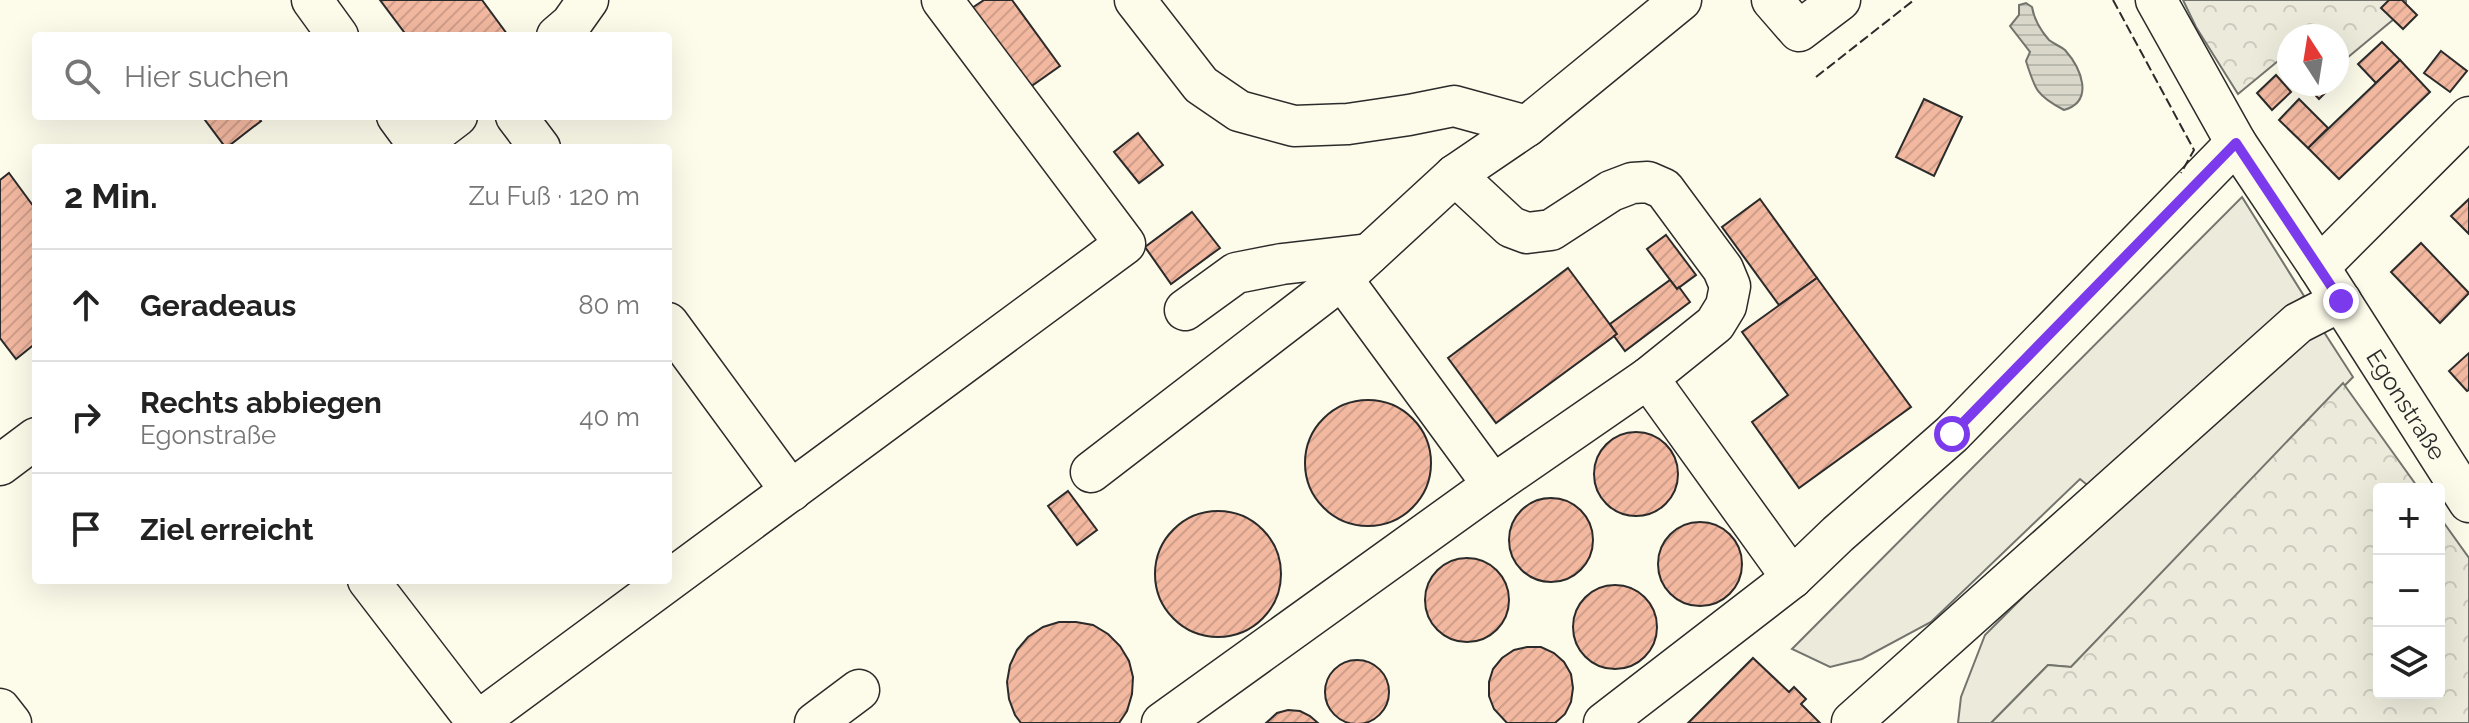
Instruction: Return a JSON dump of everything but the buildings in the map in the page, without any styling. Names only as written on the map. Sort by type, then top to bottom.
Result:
[{"type":"street","points":[[312,0],[335,32]]},
{"type":"street","points":[[562,32],[588,0]]},
{"type":"street","points":[[672,579],[1125,244],[942,0]]},
{"type":"street","points":[[1135,0],[1201,85],[1239,111],[1294,126],[1348,124],[1454,106],[1527,126]]},
{"type":"street","points":[[1091,472],[1356,266],[1455,175],[1527,126],[1681,0]]},
{"type":"street","points":[[1772,0],[1799,31],[1840,0]]},
{"type":"street","name":"Egonstraße","points":[[2156,0],[2236,143],[2469,502]]},
{"type":"street","points":[[2319,267],[2469,117]]},
{"type":"street","points":[[410,137],[448,120]]},
{"type":"street","points":[[519,120],[537,144]]},
{"type":"street","points":[[1604,723],[1792,578],[1952,434],[2236,143]]},
{"type":"street","points":[[1162,723],[1493,485],[1648,378],[1715,324],[1726,306],[1730,286],[1723,269],[1664,189],[1648,182],[1632,183],[1611,191],[1551,230],[1527,233],[1511,227],[1455,175]]},
{"type":"street","points":[[1185,310],[1236,273],[1282,264],[1356,266]]},
{"type":"street","points":[[1356,266],[1493,485]]},
{"type":"street","points":[[1852,722],[2298,323],[2341,301]]},
{"type":"street","points":[[672,328],[791,491]]},
{"type":"street","points":[[1648,378],[1792,578]]},
{"type":"street","points":[[371,584],[477,722],[665,584]]},
{"type":"street","points":[[815,723],[859,690]]},
{"type":"street","points":[[0,709],[11,723]]},
{"type":"green space","points":[[2183,0],[2406,0],[2406,9],[2349,56],[2349,24],[2277,24],[2277,62],[2238,94],[2196,27]]},
{"type":"green space","points":[[2242,197],[2304,296],[2285,310],[2092,489],[2080,479],[1931,622],[1862,659],[1830,667],[1792,649]]},
{"type":"green space","points":[[2322,329],[2353,377],[2071,667],[2048,665],[1991,723],[1958,723],[1961,697],[1985,635],[2051,569],[2270,367]]},
{"type":"green space","points":[[2343,383],[2415,483],[2373,483],[2373,699],[2445,699],[2445,524],[2469,558],[2469,723],[1991,723],[2048,665],[2071,667]]},
{"type":"shaded area","points":[[2026,3],[2032,7],[2046,36],[2065,50],[2076,66],[2082,92],[2074,106],[2064,110],[2048,101],[2032,79],[2026,61],[2030,52],[2010,26],[2019,15],[2019,5]]},
{"type":"fence","points":[[1816,77],[1914,0]]},
{"type":"fence","points":[[2113,0],[2194,150],[2181,173]]},
{"type":"route","points":[[1952,434],[2236,143],[2341,301]]}]
